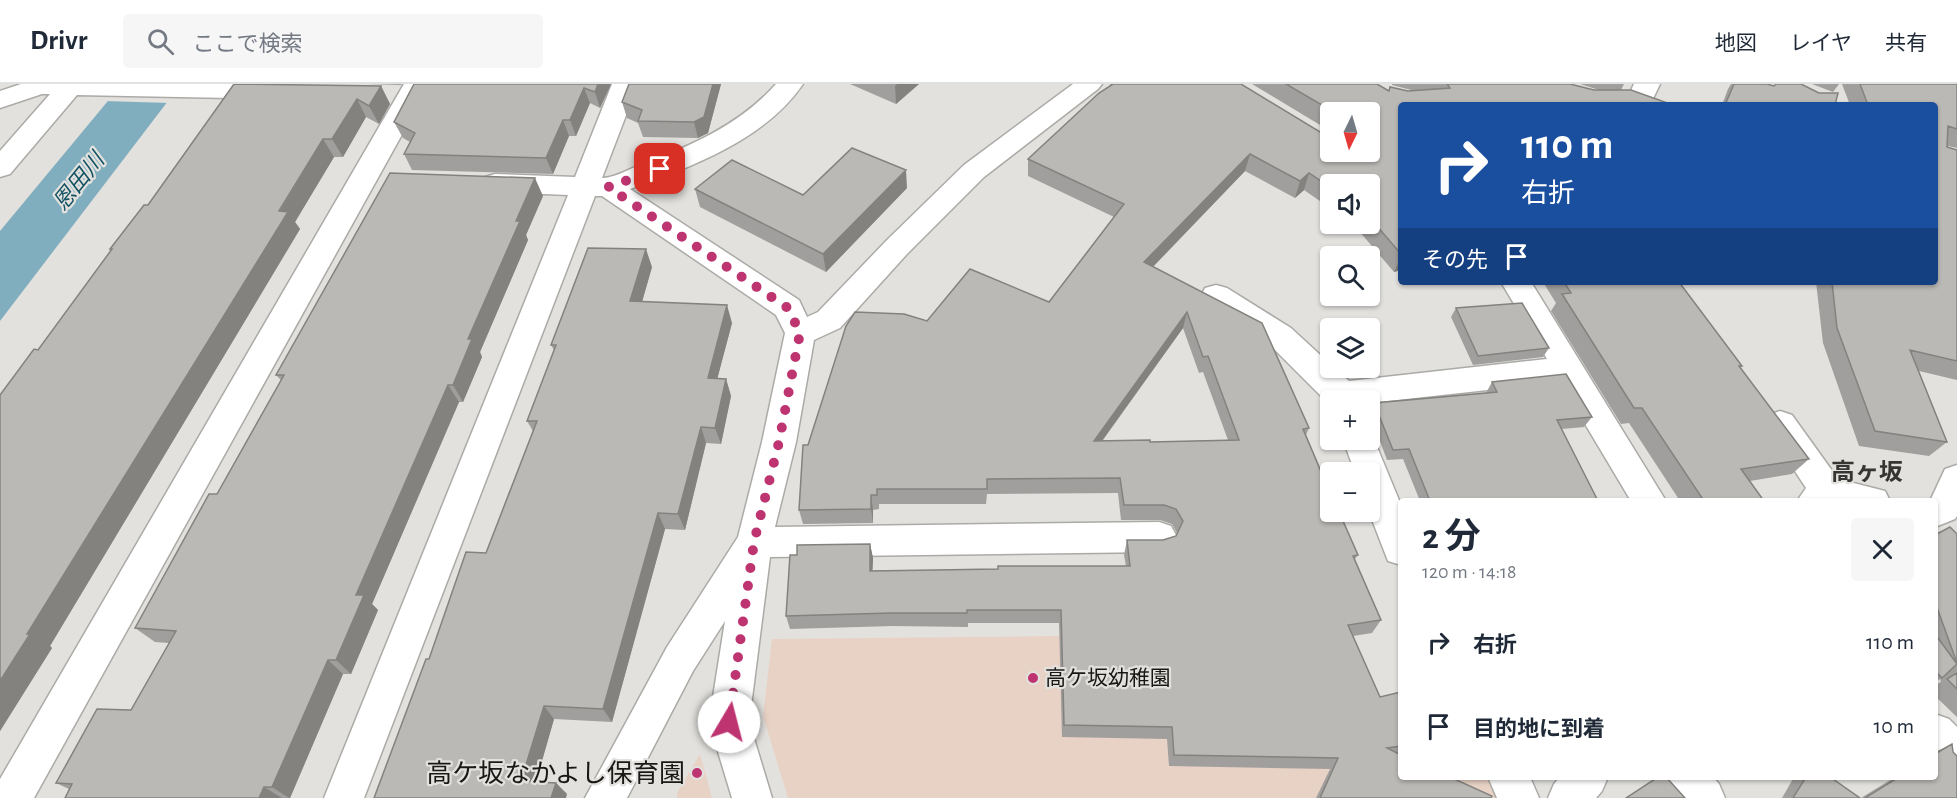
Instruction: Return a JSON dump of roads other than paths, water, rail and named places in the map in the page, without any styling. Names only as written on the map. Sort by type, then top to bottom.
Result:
[{"type":"street","points":[[344,798],[596,186],[625,84]]},
{"type":"street","points":[[468,182],[596,186],[660,169],[721,139],[778,101],[790,84]]},
{"type":"street","points":[[800,333],[829,320],[897,247],[974,171],[1089,84]]},
{"type":"street","points":[[1638,102],[1647,84]]},
{"type":"street","points":[[0,100],[40,86],[187,89],[234,87],[303,92]]},
{"type":"street","points":[[0,168],[71,86]]},
{"type":"street","points":[[211,118],[234,87]]},
{"type":"street","points":[[12,798],[375,179],[404,91]]},
{"type":"street","points":[[596,186],[788,308],[800,333],[779,442],[754,542],[729,722],[752,798]]},
{"type":"street","points":[[1518,285],[1647,498]]},
{"type":"street","points":[[1216,296],[1280,336],[1336,390]]},
{"type":"street","points":[[1380,392],[1568,369]]},
{"type":"street","points":[[1765,403],[1820,496],[1841,498]]},
{"type":"street","points":[[1363,450],[1398,542]]},
{"type":"street","points":[[1938,511],[1944,509],[1957,479]]},
{"type":"street","points":[[754,542],[1159,537]]},
{"type":"street","points":[[605,798],[680,659],[754,542]]},
{"type":"street","points":[[1938,736],[1957,754]]},
{"type":"street","points":[[1510,780],[1519,798]]},
{"type":"street","points":[[1568,798],[1584,780]]},
{"type":"street","points":[[1687,780],[1705,798]]},
{"type":"water","name":"恩田川","points":[[122,84],[181,84],[0,321],[0,231]]},
{"type":"place","name":"高ケ坂幼稚園","points":[[1033,678]]},
{"type":"place","name":"高ケ坂なかよし保育園","points":[[697,773]]},
{"type":"district","name":"高ヶ坂","points":[[1867,472]]}]
